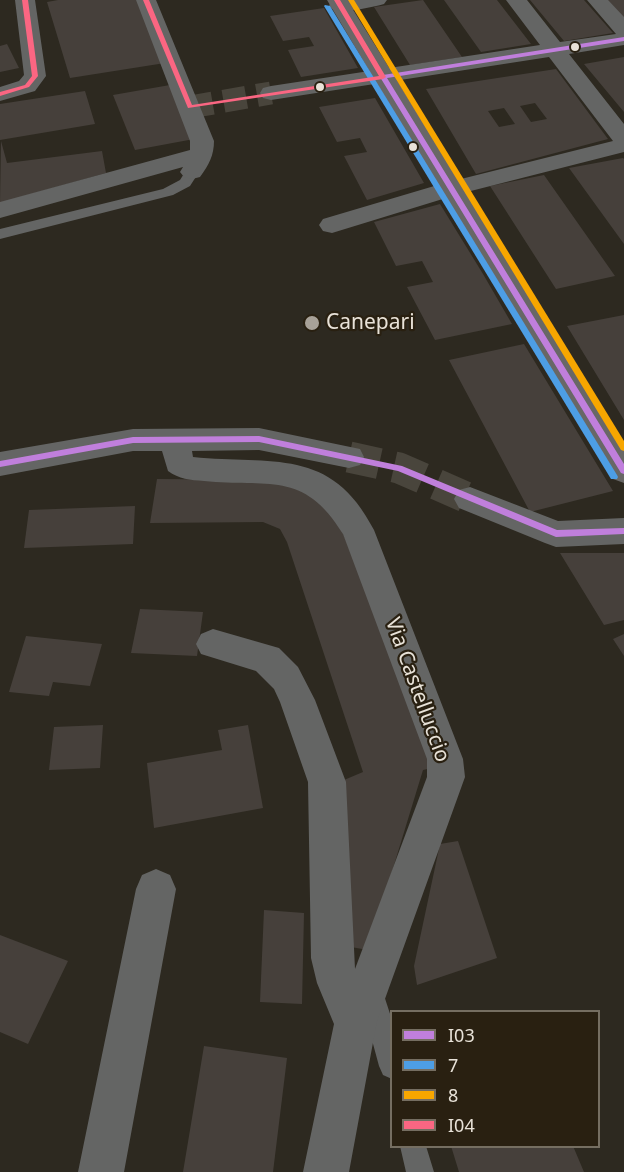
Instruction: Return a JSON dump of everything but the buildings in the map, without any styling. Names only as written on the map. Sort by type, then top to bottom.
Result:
[{"type":"main road","points":[[338,2],[624,471]]},
{"type":"street","points":[[0,94],[27,86],[35,76],[25,0]]},
{"type":"street","points":[[0,210],[197,163],[202,141],[146,0]]},
{"type":"street","points":[[338,2],[377,0]]},
{"type":"street","points":[[516,0],[624,139]]},
{"type":"street","points":[[597,0],[624,30]]},
{"type":"street","points":[[271,93],[624,39]]},
{"type":"street","points":[[332,225],[450,189],[624,145]]},
{"type":"street","points":[[0,464],[133,440],[259,439],[348,458]]},
{"type":"street","name":"Via Castelluccio","points":[[175,441],[179,462],[186,468],[278,471],[293,474],[324,488],[345,507],[358,530],[445,759],[446,777],[356,1021],[326,1172]]},
{"type":"street","points":[[470,500],[556,534],[624,531]]},
{"type":"street","points":[[213,644],[267,659],[286,678],[297,700],[327,782],[334,978],[342,998],[356,1021]]},
{"type":"street","points":[[100,1172],[156,889]]},
{"type":"lane","points":[[0,234],[168,192],[185,183],[197,163]]},
{"type":"lane","points":[[369,983],[390,1059]]},
{"type":"lane","points":[[414,1148],[420,1172]]},
{"type":"tunnel","points":[[190,107],[271,93]]},
{"type":"tunnel","points":[[349,457],[399,468],[470,499]]},
{"type":"transit line","name":"I04","points":[[0,94],[27,86],[35,76],[25,0]]},
{"type":"transit line","name":"I04","points":[[146,0],[190,107],[383,77],[337,0]]},
{"type":"transit line","name":"8","points":[[351,0],[624,448]]},
{"type":"transit line","name":"7","points":[[327,6],[614,477]]},
{"type":"transit line","name":"I03","points":[[624,39],[383,77],[624,471]]},
{"type":"transit line","name":"I03","points":[[0,464],[133,440],[259,439],[399,468],[556,534],[624,531]]},
{"type":"place","name":"Canepari","points":[[312,323]]}]
